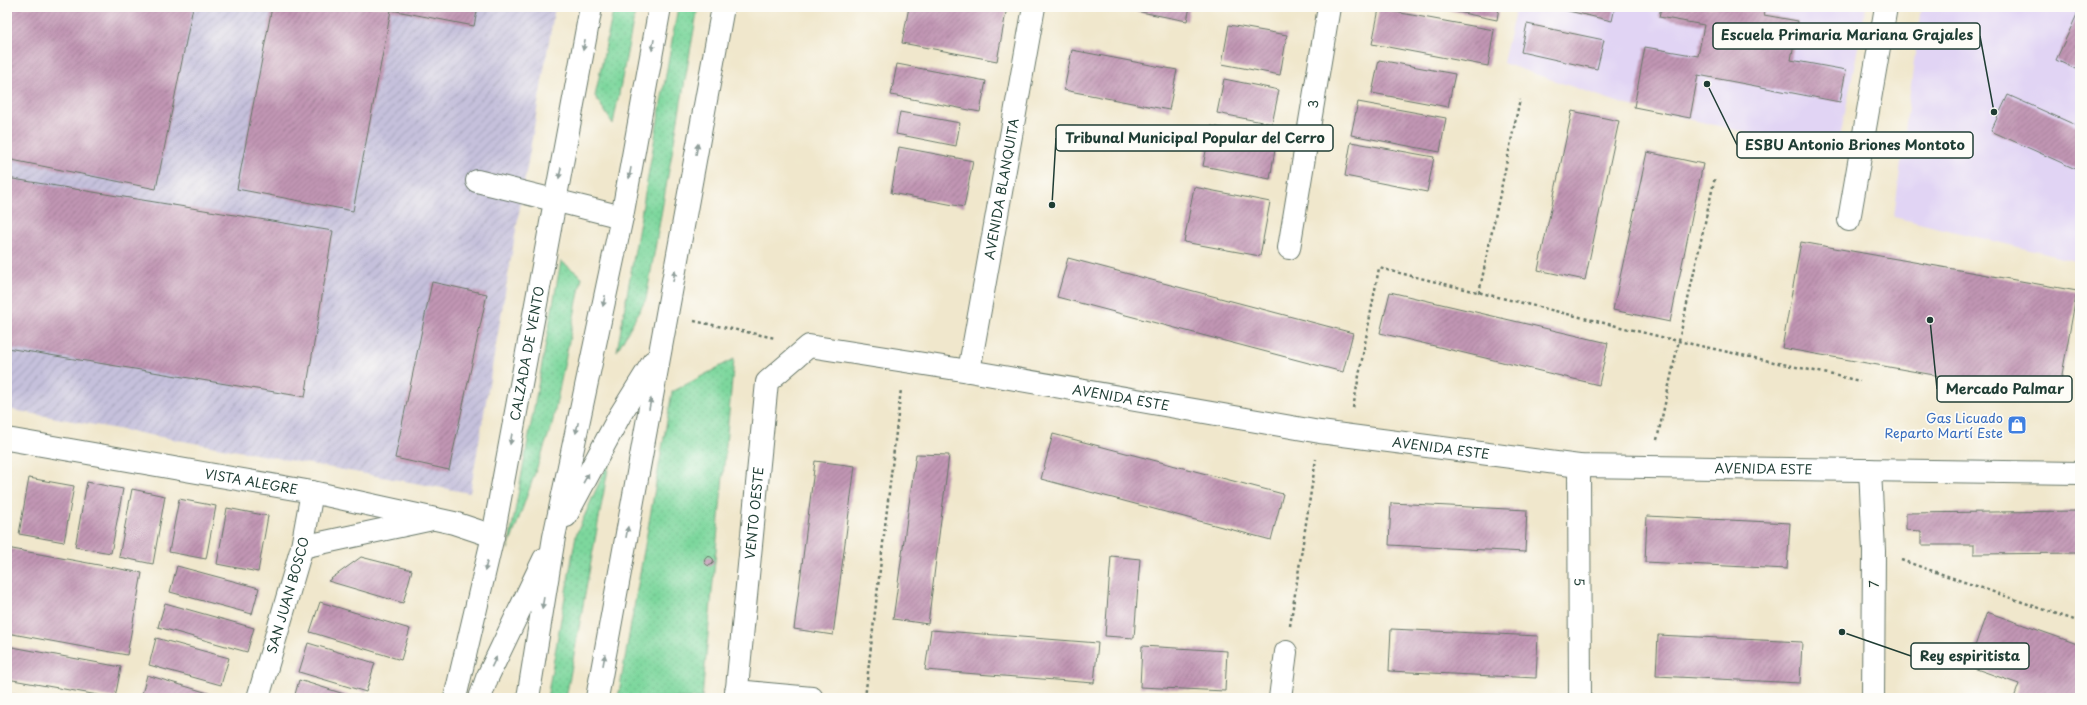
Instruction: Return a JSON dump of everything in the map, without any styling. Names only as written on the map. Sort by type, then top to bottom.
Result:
[{"type":"street","name":"CALZADA DE VENTO","points":[[454,698],[493,536],[591,7]]},
{"type":"street","points":[[528,698],[554,537],[622,217],[660,7]]},
{"type":"street","points":[[597,698],[723,7]]},
{"type":"street","name":"AVENIDA BLANQUITA","points":[[969,371],[1034,7]]},
{"type":"street","name":"3","points":[[1289,248],[1329,7]]},
{"type":"street","points":[[1849,220],[1886,7]]},
{"type":"street","points":[[477,181],[622,217]]},
{"type":"street","name":"AVENIDA ESTE","points":[[809,346],[969,371],[1320,432],[1579,466],[2080,473]]},
{"type":"street","name":"VENTO OESTE","points":[[736,695],[767,382],[809,346]]},
{"type":"street","points":[[480,698],[487,678],[554,537],[620,415],[660,351]]},
{"type":"street","name":"VISTA ALEGRE","points":[[7,439],[312,492],[435,519],[493,536]]},
{"type":"street","name":"5","points":[[1579,466],[1580,698]]},
{"type":"street","name":"7","points":[[1870,470],[1874,551],[1873,698]]},
{"type":"street","name":"SAN JUAN BOSCO","points":[[258,698],[302,547],[312,492]]},
{"type":"street","points":[[302,547],[435,519]]},
{"type":"street","points":[[1280,698],[1286,652]]},
{"type":"street","points":[[736,695],[812,698]]},
{"type":"path","points":[[1479,293],[1520,99]]},
{"type":"path","points":[[1651,466],[1715,177]]},
{"type":"path","points":[[1348,436],[1379,268],[1678,341],[1860,381]]},
{"type":"path","points":[[667,315],[809,346]]},
{"type":"path","points":[[865,698],[904,361]]},
{"type":"path","points":[[1286,652],[1320,432]]},
{"type":"path","points":[[1874,551],[2080,622]]},
{"type":"shaded area","points":[[7,7],[555,7],[470,493],[7,409]]},
{"type":"shaded area","points":[[1516,7],[1866,7],[1837,153],[1623,104],[1503,63]]},
{"type":"shaded area","points":[[1921,7],[2080,7],[2080,262],[1894,217]]},
{"type":"green space","points":[[614,7],[636,7],[613,124],[595,96]]},
{"type":"green space","points":[[678,7],[698,7],[646,299],[617,351]]},
{"type":"green space","points":[[561,261],[582,277],[552,425],[508,549]]},
{"type":"green space","points":[[734,359],[702,698],[618,698],[672,392]]},
{"type":"green space","points":[[610,458],[566,698],[547,698],[576,535]]},
{"type":"building","points":[[7,7],[193,7],[156,189],[7,159]]},
{"type":"building","points":[[272,7],[478,7],[474,26],[391,10],[353,211],[237,189]]},
{"type":"building","points":[[909,7],[1007,7],[997,61],[902,43]]},
{"type":"building","points":[[1115,7],[1190,7],[1187,21]]},
{"type":"building","points":[[1433,7],[1499,7],[1497,20]]},
{"type":"building","points":[[1551,7],[1615,7],[1612,21]]},
{"type":"building","points":[[1661,7],[1766,7],[1764,15],[1798,21],[1791,60],[1846,70],[1840,102],[1698,75],[1690,118],[1634,107],[1645,47],[1698,56],[1704,25],[1659,17]]},
{"type":"building","points":[[2080,8],[2080,71],[2056,60]]},
{"type":"building","points":[[1379,9],[1494,30],[1488,66],[1372,44]]},
{"type":"building","points":[[1527,24],[1604,40],[1597,69],[1521,52]]},
{"type":"building","points":[[1229,25],[1287,35],[1280,75],[1222,64]]},
{"type":"building","points":[[1072,50],[1177,70],[1169,110],[1064,90]]},
{"type":"building","points":[[1379,60],[1455,74],[1448,107],[1372,93]]},
{"type":"building","points":[[897,64],[986,81],[980,112],[891,95]]},
{"type":"building","points":[[1224,79],[1279,90],[1272,124],[1217,113]]},
{"type":"building","points":[[2008,95],[2080,127],[2080,171],[1991,131]]},
{"type":"building","points":[[1358,102],[1446,118],[1440,152],[1351,135]]},
{"type":"building","points":[[1572,111],[1619,121],[1585,280],[1538,270]]},
{"type":"building","points":[[900,112],[960,123],[956,146],[896,134]]},
{"type":"building","points":[[1211,126],[1277,138],[1270,179],[1203,166]]},
{"type":"building","points":[[1351,142],[1434,157],[1427,192],[1345,176]]},
{"type":"building","points":[[899,147],[973,161],[964,207],[891,193]]},
{"type":"building","points":[[1647,152],[1703,164],[1670,322],[1613,310]]},
{"type":"building","points":[[7,178],[333,231],[305,397],[7,348]]},
{"type":"building","points":[[1194,187],[1270,202],[1260,256],[1184,242]]},
{"type":"building","points":[[1801,242],[2077,291],[2058,397],[1782,348]]},
{"type":"building","points":[[1068,258],[1353,333],[1343,372],[1057,297]]},
{"type":"building","points":[[432,282],[487,294],[449,470],[395,458]]},
{"type":"building","points":[[1390,292],[1608,343],[1599,385],[1380,333]]},
{"type":"building","points":[[1053,434],[1283,494],[1271,540],[1041,479]]},
{"type":"building","points":[[916,454],[949,455],[928,624],[893,619]]},
{"type":"building","points":[[815,461],[855,466],[833,635],[794,629]]},
{"type":"building","points":[[29,478],[74,486],[64,542],[19,534]]},
{"type":"building","points":[[87,482],[123,489],[111,553],[75,547]]},
{"type":"building","points":[[132,489],[165,496],[153,564],[119,557]]},
{"type":"building","points":[[179,499],[216,506],[206,559],[169,552]]},
{"type":"building","points":[[1391,503],[1527,510],[1525,552],[1389,545]]},
{"type":"building","points":[[227,508],[268,516],[258,572],[217,564]]},
{"type":"building","points":[[2080,511],[2080,553],[1974,554],[1974,545],[1921,545],[1921,531],[1906,530],[1906,513]]},
{"type":"building","points":[[1647,516],[1790,523],[1787,569],[1645,562]]},
{"type":"building","points":[[7,548],[142,573],[127,655],[7,633]]},
{"type":"building","points":[[709,556],[714,561],[709,566],[704,561]]},
{"type":"building","points":[[1111,556],[1140,559],[1134,638],[1105,636]]},
{"type":"building","points":[[361,557],[412,570],[403,603],[328,581]]},
{"type":"building","points":[[177,566],[259,588],[252,614],[170,592]]},
{"type":"building","points":[[320,602],[410,629],[401,660],[310,632]]},
{"type":"building","points":[[165,603],[254,628],[247,652],[158,627]]},
{"type":"building","points":[[1987,612],[2080,645],[2079,698],[2058,698],[2046,694],[2045,698],[2014,698],[2019,684],[1968,666]]},
{"type":"building","points":[[1391,629],[1538,636],[1536,678],[1389,671]]},
{"type":"building","points":[[931,630],[1098,643],[1094,683],[925,670]]},
{"type":"building","points":[[1658,635],[1802,642],[1800,683],[1656,676]]},
{"type":"building","points":[[156,638],[229,658],[221,685],[149,665]]},
{"type":"building","points":[[308,643],[375,663],[366,692],[299,672]]},
{"type":"building","points":[[7,646],[121,667],[115,698],[7,679]]},
{"type":"building","points":[[1142,646],[1227,651],[1225,691],[1140,687]]},
{"type":"building","points":[[147,675],[215,695],[214,698],[141,698]]},
{"type":"building","points":[[299,680],[357,698],[294,698]]},
{"type":"building","points":[[7,694],[26,697],[26,698],[7,698]]},
{"type":"place","name":"ESBU Antonio Briones Montoto","points":[[1707,84]]},
{"type":"place","name":"Escuela Primaria Mariana Grajales","points":[[1994,112]]},
{"type":"place","name":"Tribunal Municipal Popular del Cerro","points":[[1052,205]]},
{"type":"place","name":"Mercado Palmar","points":[[1930,320]]},
{"type":"place","name":"Gas Licuado Reparto Martí Este","points":[[2017,425]]},
{"type":"place","name":"Rey espiritista","points":[[1842,632]]}]
